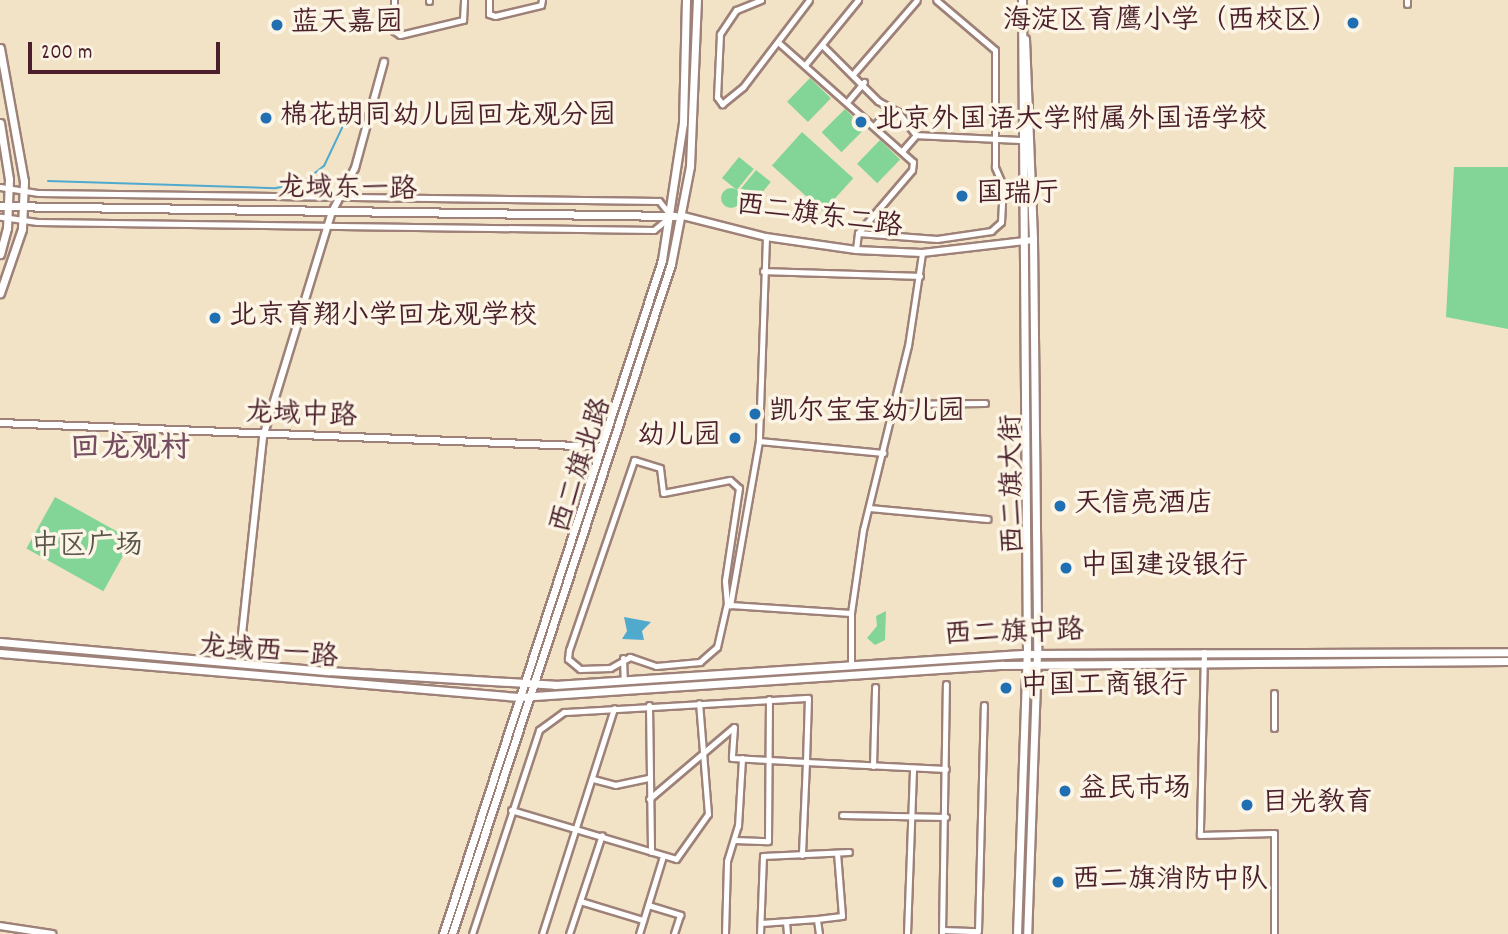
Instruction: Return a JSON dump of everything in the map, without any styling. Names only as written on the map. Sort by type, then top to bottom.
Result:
[{"type":"main road","name":"西二旗北路","points":[[443,934],[662,260],[671,216],[683,123],[687,0]]},
{"type":"main road","name":"西二旗北路","points":[[452,934],[531,696],[683,216],[694,122],[697,0]]},
{"type":"main road","name":"西二旗大街","points":[[1022,0],[1023,140],[1029,241],[1037,653],[1027,934]]},
{"type":"main road","name":"西二旗大街","points":[[1017,934],[1027,664],[1028,52],[1023,34]]},
{"type":"main road","points":[[0,48],[23,190],[22,220],[0,292]]},
{"type":"main road","points":[[0,124],[4,188],[0,254]]},
{"type":"main road","name":"龙域东一路","points":[[4,202],[23,205],[332,212],[683,216]]},
{"type":"main road","name":"龙域西一路","points":[[0,642],[523,683]]},
{"type":"main road","name":"西二旗中路","points":[[531,696],[1027,664],[1204,656],[1508,652]]},
{"type":"main road","name":"龙域西一路","points":[[0,653],[531,696]]},
{"type":"main road","name":"西二旗中路","points":[[523,683],[624,681],[1037,653],[1508,661]]},
{"type":"street","points":[[394,0],[394,31],[400,36],[463,20],[464,0]]},
{"type":"street","points":[[489,0],[488,15],[495,16],[541,5],[542,0]]},
{"type":"street","points":[[761,0],[736,10],[720,34],[719,102],[731,101],[779,43],[809,0]]},
{"type":"street","points":[[805,65],[858,0]]},
{"type":"street","points":[[854,74],[917,0]]},
{"type":"street","points":[[858,233],[937,239],[995,230],[1004,212],[995,140],[995,50],[936,0]]},
{"type":"street","points":[[779,43],[913,160],[913,168],[858,233],[856,250]]},
{"type":"street","points":[[821,45],[864,82],[916,135],[1023,140]]},
{"type":"street","points":[[239,662],[263,437],[327,226],[355,168],[384,62]]},
{"type":"street","points":[[848,101],[864,82]]},
{"type":"street","points":[[875,125],[890,108]]},
{"type":"street","points":[[903,150],[916,135]]},
{"type":"street","points":[[4,188],[659,201],[671,216],[654,230],[4,218]]},
{"type":"street","name":"西二旗东二路","points":[[683,216],[766,237],[856,250],[922,253],[1029,241]]},
{"type":"street","points":[[766,237],[759,441],[730,605],[850,613]]},
{"type":"street","points":[[850,665],[850,613],[869,508],[920,276],[922,253]]},
{"type":"street","points":[[763,271],[920,276]]},
{"type":"street","points":[[894,404],[985,403]]},
{"type":"street","name":"龙域中路","points":[[0,423],[263,437],[601,447]]},
{"type":"street","points":[[759,441],[883,453]]},
{"type":"street","points":[[634,460],[660,468],[663,492],[730,480],[739,492],[725,581],[727,603],[714,651],[705,661],[656,666],[643,658],[623,658],[597,670],[580,669],[568,659],[630,464],[634,460]]},
{"type":"street","points":[[869,508],[915,510],[923,517],[987,519]]},
{"type":"street","points":[[1204,656],[1200,835],[1274,833],[1275,934]]},
{"type":"street","points":[[623,658],[624,681]]},
{"type":"street","points":[[946,684],[946,817],[942,932],[978,931],[984,705]]},
{"type":"street","points":[[873,766],[875,687]]},
{"type":"street","points":[[1274,693],[1274,728]]},
{"type":"street","points":[[472,934],[539,730],[564,712],[649,705],[808,698],[802,855]]},
{"type":"street","points":[[734,839],[768,841],[769,699]]},
{"type":"street","points":[[511,810],[578,827],[676,859],[708,814],[699,703]]},
{"type":"street","points":[[649,705],[651,852]]},
{"type":"street","points":[[542,934],[614,708]]},
{"type":"street","points":[[649,799],[734,727],[732,758],[946,769]]},
{"type":"street","points":[[725,934],[727,861],[734,839],[742,758]]},
{"type":"street","points":[[907,934],[913,768]]},
{"type":"street","points":[[593,779],[615,785],[648,778]]},
{"type":"street","points":[[842,815],[946,817]]},
{"type":"street","points":[[569,934],[602,835]]},
{"type":"street","points":[[760,934],[763,856],[849,852]]},
{"type":"street","points":[[761,923],[842,916],[837,853]]},
{"type":"street","points":[[639,934],[663,856]]},
{"type":"street","points":[[580,901],[643,920]]},
{"type":"street","points":[[648,905],[680,915],[674,934]]},
{"type":"street","points":[[817,919],[819,934]]},
{"type":"street","points":[[786,922],[787,934]]},
{"type":"street","points":[[0,926],[52,934]]},
{"type":"green space","points":[[810,78],[831,98],[808,122],[787,102]]},
{"type":"green space","points":[[845,109],[865,129],[841,152],[822,132]]},
{"type":"green space","points":[[802,132],[853,178],[823,212],[772,165]]},
{"type":"green space","points":[[880,140],[900,159],[877,183],[857,164]]},
{"type":"green space","points":[[739,157],[754,169],[737,190],[722,178]]},
{"type":"green space","points":[[1454,167],[1508,167],[1508,329],[1446,317]]},
{"type":"green space","points":[[756,170],[771,182],[753,204],[738,192]]},
{"type":"green space","points":[[727,188],[735,188],[741,198],[735,208],[727,208],[721,202],[721,194]]},
{"type":"green space","name":"中区广场","points":[[55,497],[132,540],[103,591],[26,549]]},
{"type":"green space","points":[[886,611],[885,640],[875,645],[867,638],[877,626],[876,616]]},
{"type":"water","points":[[624,617],[651,622],[642,631],[644,640],[622,639],[627,631]]},
{"type":"waterway","points":[[48,181],[276,188],[302,183],[324,166],[349,113]]},
{"type":"place","name":"海淀区育鹰小学（西校区）","points":[[1353,23]]},
{"type":"place","name":"蓝天嘉园","points":[[277,25]]},
{"type":"place","name":"棉花胡同幼儿园回龙观分园","points":[[266,118]]},
{"type":"place","name":"北京外国语大学附属外国语学校","points":[[861,122]]},
{"type":"place","name":"国瑞厅","points":[[962,196]]},
{"type":"place","name":"北京育翔小学回龙观学校","points":[[215,318]]},
{"type":"place","name":"凯尔宝宝幼儿园","points":[[755,414]]},
{"type":"place","name":"幼儿园","points":[[735,438]]},
{"type":"place","name":"天信亮酒店","points":[[1060,506]]},
{"type":"place","name":"中国建设银行","points":[[1066,568]]},
{"type":"place","name":"中国工商银行","points":[[1006,688]]},
{"type":"place","name":"益民市场","points":[[1065,791]]},
{"type":"place","name":"目光教育","points":[[1247,805]]},
{"type":"place","name":"西二旗消防中队","points":[[1058,882]]},
{"type":"district","name":"回龙观村","points":[[130,451]]}]
